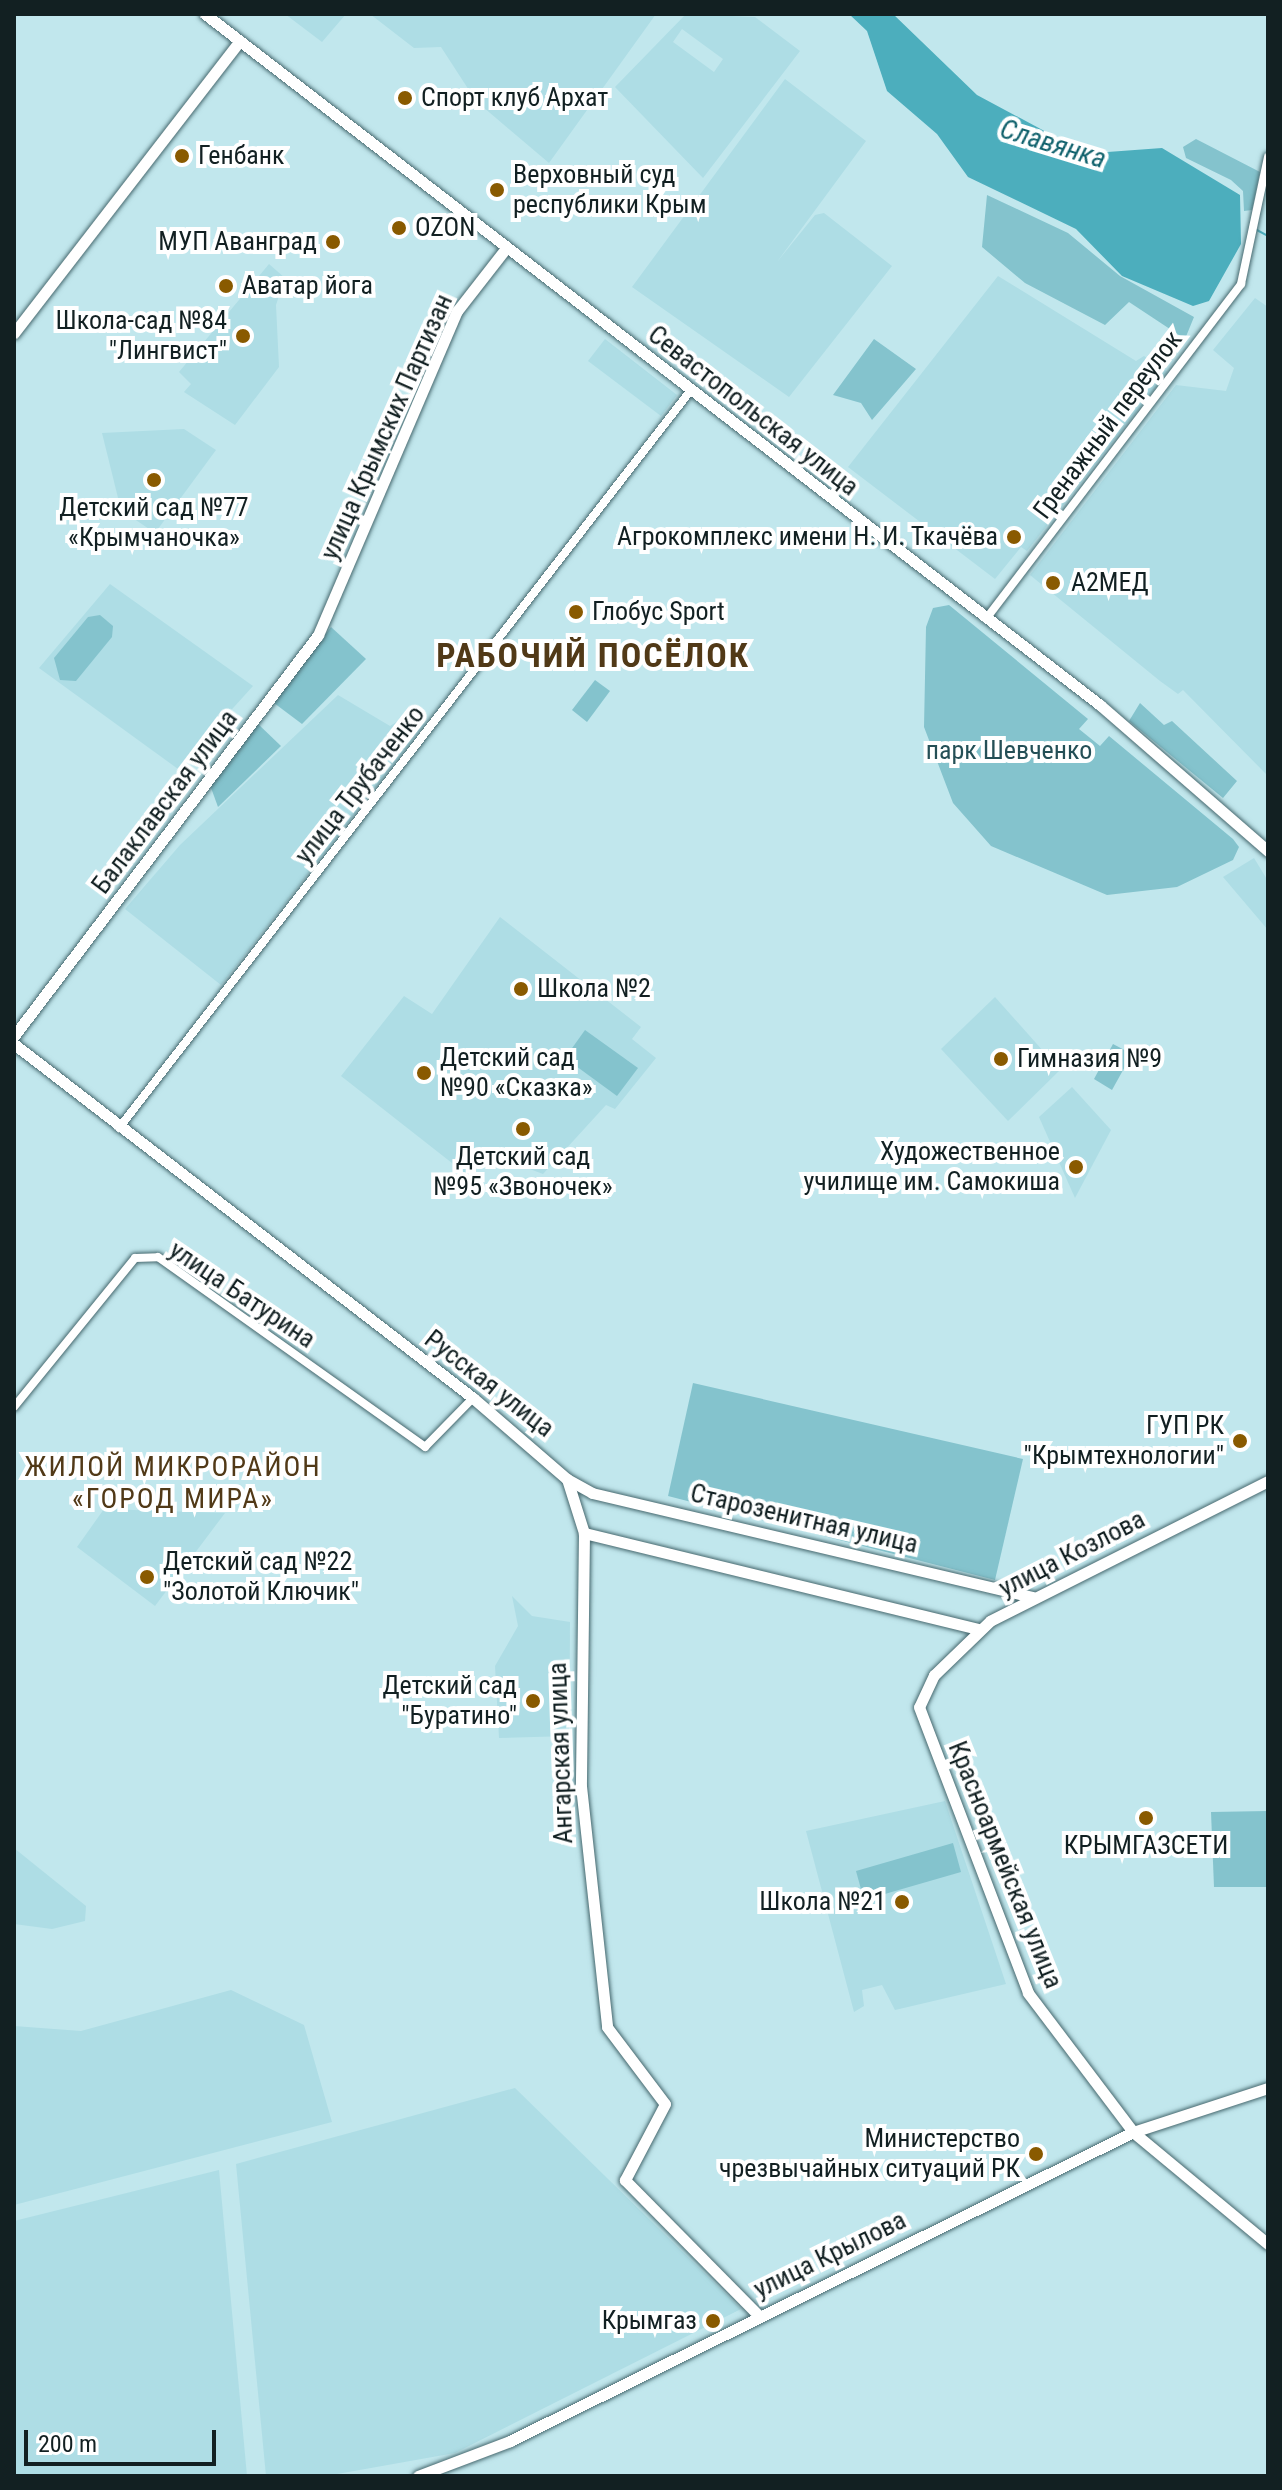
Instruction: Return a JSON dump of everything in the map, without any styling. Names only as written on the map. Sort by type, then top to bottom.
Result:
[{"type":"main road","name":"Севастопольская улица","points":[[205,14],[986,619],[1268,851]]},
{"type":"main road","points":[[14,333],[240,41]]},
{"type":"main road","name":"улица Крымских Партизан","points":[[340,588],[457,311],[506,248]]},
{"type":"main road","name":"Балаклавская улица","points":[[14,1036],[318,635],[340,588]]},
{"type":"main road","points":[[1248,834],[1268,842]]},
{"type":"main road","name":"Русская улица","points":[[14,1044],[473,1398],[567,1479],[589,1536]]},
{"type":"main road","name":"Старозенитная улица","points":[[567,1479],[592,1493],[1034,1597]]},
{"type":"main road","name":"улица Козлова","points":[[920,1696],[979,1629],[1034,1597],[1268,1481]]},
{"type":"main road","points":[[578,1505],[592,1493]]},
{"type":"main road","points":[[589,1536],[979,1629]]},
{"type":"main road","name":"Ангарская улица","points":[[589,1536],[583,1549],[581,1786],[599,1972],[607,2027],[665,2104],[625,2180],[758,2315]]},
{"type":"main road","points":[[1001,1590],[1002,1615]]},
{"type":"main road","name":"Красноармейская улица","points":[[920,1696],[1028,1993],[1133,2132],[1268,2244]]},
{"type":"main road","name":"улица Крылова","points":[[418,2476],[510,2441],[758,2315],[1133,2132],[1268,2088]]},
{"type":"street","name":"Гренажный переулок","points":[[986,619],[1241,284],[1252,250],[1268,157]]},
{"type":"street","name":"улица Трубаченко","points":[[119,1128],[691,390]]},
{"type":"street","name":"улица Батурина","points":[[14,1407],[135,1258],[158,1257],[425,1447],[473,1398]]},
{"type":"shaded area","points":[[285,14],[346,14],[322,42]]},
{"type":"shaded area","points":[[370,14],[656,14],[549,163],[476,101],[441,47],[414,48]]},
{"type":"shaded area","points":[[686,14],[755,17],[800,51],[703,178],[615,87]],"holes":[[[682,29],[723,59],[714,72],[673,42]]]},
{"type":"shaded area","points":[[785,79],[866,141],[777,262],[815,215],[824,213],[892,266],[789,397],[632,287]]},
{"type":"shaded area","name":"Школа-сад №84 \"Лингвист\"","points":[[269,264],[285,278],[276,305],[279,367],[235,425],[184,392],[191,384],[179,372]]},
{"type":"shaded area","points":[[998,276],[1136,361],[1144,356],[1168,372],[1027,551],[1021,547],[995,579],[848,467]]},
{"type":"shaded area","points":[[1255,298],[1268,307],[1268,776],[1183,690],[1178,694],[1160,681],[1030,575],[1176,385],[1226,391],[1234,368],[1213,350]]},
{"type":"shaded area","points":[[605,339],[677,395],[661,416],[588,361]]},
{"type":"shaded area","name":"Детский сад №77 «Крымчаночка»","points":[[184,429],[216,450],[155,533],[121,510],[102,433]]},
{"type":"shaded area","points":[[110,584],[253,686],[178,769],[39,668]]},
{"type":"shaded area","points":[[338,695],[390,726],[411,713],[425,724],[221,985],[125,909],[180,845]]},
{"type":"shaded area","points":[[1254,858],[1268,881],[1268,930],[1223,877]]},
{"type":"shaded area","points":[[500,917],[641,1027],[632,1039],[656,1058],[615,1109],[606,1105],[543,1174],[488,1153],[466,1174],[341,1076],[404,996],[432,1014]]},
{"type":"shaded area","name":"Гимназия №9","points":[[995,997],[1060,1070],[1008,1121],[941,1049]]},
{"type":"shaded area","name":"Художественное училище им. Самокиша","points":[[1072,1087],[1111,1130],[1075,1198],[1039,1117]]},
{"type":"shaded area","name":"Детский сад №22 \"Золотой Ключик\"","points":[[104,1509],[225,1513],[155,1606],[77,1547]]},
{"type":"shaded area","name":"Детский сад \"Буратино\"","points":[[512,1596],[532,1616],[570,1622],[569,1736],[499,1738],[495,1666],[518,1626]]},
{"type":"shaded area","name":"Школа №21","points":[[945,1801],[1006,1984],[895,2010],[882,1985],[862,1990],[864,2006],[854,2012],[806,1831]]},
{"type":"shaded area","points":[[14,1848],[86,1906],[85,1921],[52,1929],[14,1924]]},
{"type":"shaded area","points":[[231,1990],[304,2025],[332,2122],[14,2205],[14,2026],[81,2031]]},
{"type":"shaded area","points":[[515,2088],[741,2309],[455,2453],[326,2476],[266,2476],[236,2164]]},
{"type":"shaded area","points":[[219,2170],[247,2476],[14,2476],[14,2221]]},
{"type":"green space","points":[[1196,139],[1260,172],[1252,210],[1244,211],[1243,191],[1231,180],[1186,158],[1183,147]]},
{"type":"green space","points":[[987,195],[1068,233],[1120,276],[1194,317],[1185,339],[1129,302],[1105,325],[1025,283],[982,247]]},
{"type":"green space","points":[[874,339],[916,369],[872,420],[861,403],[833,395]]},
{"type":"green space","name":"парк Шевченко","points":[[949,605],[1088,719],[1079,729],[1100,746],[1109,736],[1233,839],[1239,847],[1233,860],[1177,887],[1107,895],[991,846],[953,803],[924,727],[926,627],[933,608]]},
{"type":"green space","points":[[100,615],[113,626],[112,637],[76,681],[60,680],[54,658],[88,617]]},
{"type":"green space","points":[[331,627],[366,659],[302,724],[274,703]]},
{"type":"green space","points":[[595,680],[610,691],[587,722],[572,710]]},
{"type":"green space","points":[[1140,703],[1164,725],[1172,721],[1237,781],[1223,798],[1129,721]]},
{"type":"green space","points":[[256,722],[281,746],[218,807],[210,785]]},
{"type":"green space","points":[[585,1030],[638,1068],[617,1096],[565,1058]]},
{"type":"green space","points":[[1113,1044],[1132,1054],[1112,1090],[1094,1079]]},
{"type":"green space","points":[[693,1383],[1023,1459],[995,1580],[668,1496]]},
{"type":"green space","points":[[1268,1811],[1268,1887],[1214,1887],[1211,1812]]},
{"type":"green space","points":[[953,1843],[961,1872],[864,1900],[856,1871]]},
{"type":"water","points":[[849,14],[893,14],[977,95],[1063,141],[1094,153],[1162,148],[1240,195],[1241,244],[1209,301],[1193,306],[1122,276],[1076,229],[968,177],[937,134],[887,91],[867,31]]},
{"type":"waterway","name":"Славянка","points":[[1255,229],[1268,236]]},
{"type":"place","name":"Спорт клуб Архат","points":[[405,98]]},
{"type":"place","name":"Генбанк","points":[[182,156]]},
{"type":"place","name":"Верховный суд республики Крым","points":[[497,190]]},
{"type":"place","name":"OZON","points":[[399,228]]},
{"type":"place","name":"МУП Аванград","points":[[333,242]]},
{"type":"place","name":"Аватар йога","points":[[226,286]]},
{"type":"place","name":"Школа-сад №84 \"Лингвист\"","points":[[243,336]]},
{"type":"place","name":"Детский сад №77 «Крымчаночка»","points":[[154,480]]},
{"type":"place","name":"Агрокомплекс имени Н. И. Ткачёва","points":[[1014,537]]},
{"type":"place","name":"А2МЕД","points":[[1053,583]]},
{"type":"place","name":"Глобус Sport","points":[[576,612]]},
{"type":"place","name":"Школа №2","points":[[521,989]]},
{"type":"place","name":"Гимназия №9","points":[[1001,1059]]},
{"type":"place","name":"Детский сад №90 «Сказка»","points":[[424,1073]]},
{"type":"place","name":"Детский сад №95 «Звоночек»","points":[[523,1129]]},
{"type":"place","name":"Художественное училище им. Самокиша","points":[[1076,1167]]},
{"type":"place","name":"ГУП РК \"Крымтехнологии\"","points":[[1240,1441]]},
{"type":"place","name":"Детский сад №22 \"Золотой Ключик\"","points":[[147,1577]]},
{"type":"place","name":"Детский сад \"Буратино\"","points":[[533,1701]]},
{"type":"place","name":"КРЫМГАЗСЕТИ","points":[[1146,1818]]},
{"type":"place","name":"Школа №21","points":[[902,1902]]},
{"type":"place","name":"Министерство чрезвычайных ситуаций РК","points":[[1036,2154]]},
{"type":"place","name":"Крымгаз","points":[[713,2321]]},
{"type":"district","name":"РАБОЧИЙ ПОСЁЛОК","points":[[593,656]]},
{"type":"district","name":"ЖИЛОЙ МИКРОРАЙОН «ГОРОД МИРА»","points":[[173,1483]]}]
